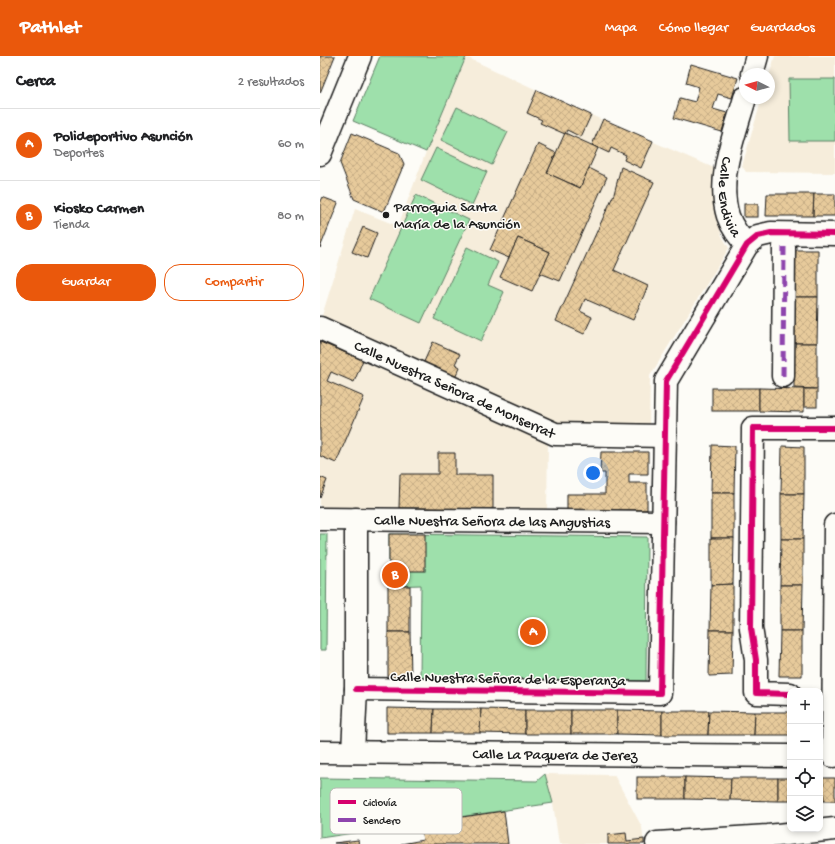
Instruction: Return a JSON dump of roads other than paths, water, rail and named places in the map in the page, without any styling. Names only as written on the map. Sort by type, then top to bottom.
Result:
[{"type":"street","points":[[320,154],[360,56]]},
{"type":"street","points":[[754,68],[758,56]]},
{"type":"street","name":"Calle Endivia","points":[[744,104],[728,157],[725,176],[725,196],[728,216],[736,232],[747,244]]},
{"type":"street","points":[[663,522],[666,381],[747,244],[758,236],[771,233],[835,234]]},
{"type":"street","points":[[783,376],[784,246]]},
{"type":"street","name":"Calle Nuestra Señora de Monserrat","points":[[320,328],[555,434],[665,436]]},
{"type":"street","points":[[787,694],[756,693],[756,660],[752,628],[753,428],[835,428]]},
{"type":"street","name":"Calle Nuestra Señora de las Angustias","points":[[320,519],[663,522]]},
{"type":"street","points":[[353,752],[356,689],[356,519]]},
{"type":"street","name":"Calle Nuestra Señora de la Esperanza","points":[[356,689],[660,693],[663,522]]},
{"type":"street","points":[[829,756],[826,694],[835,525]]},
{"type":"street","name":"Calle La Paquera de Jerez","points":[[320,752],[787,756]]},
{"type":"street","points":[[657,843],[768,840],[835,830]]},
{"type":"place","name":"Parroquia Santa María de la Asunción","points":[[386,215]]},
{"type":"place","name":"Kiosko Carmen","points":[[395,575]]},
{"type":"place","name":"Polideportivo Asunción","points":[[533,632]]}]
